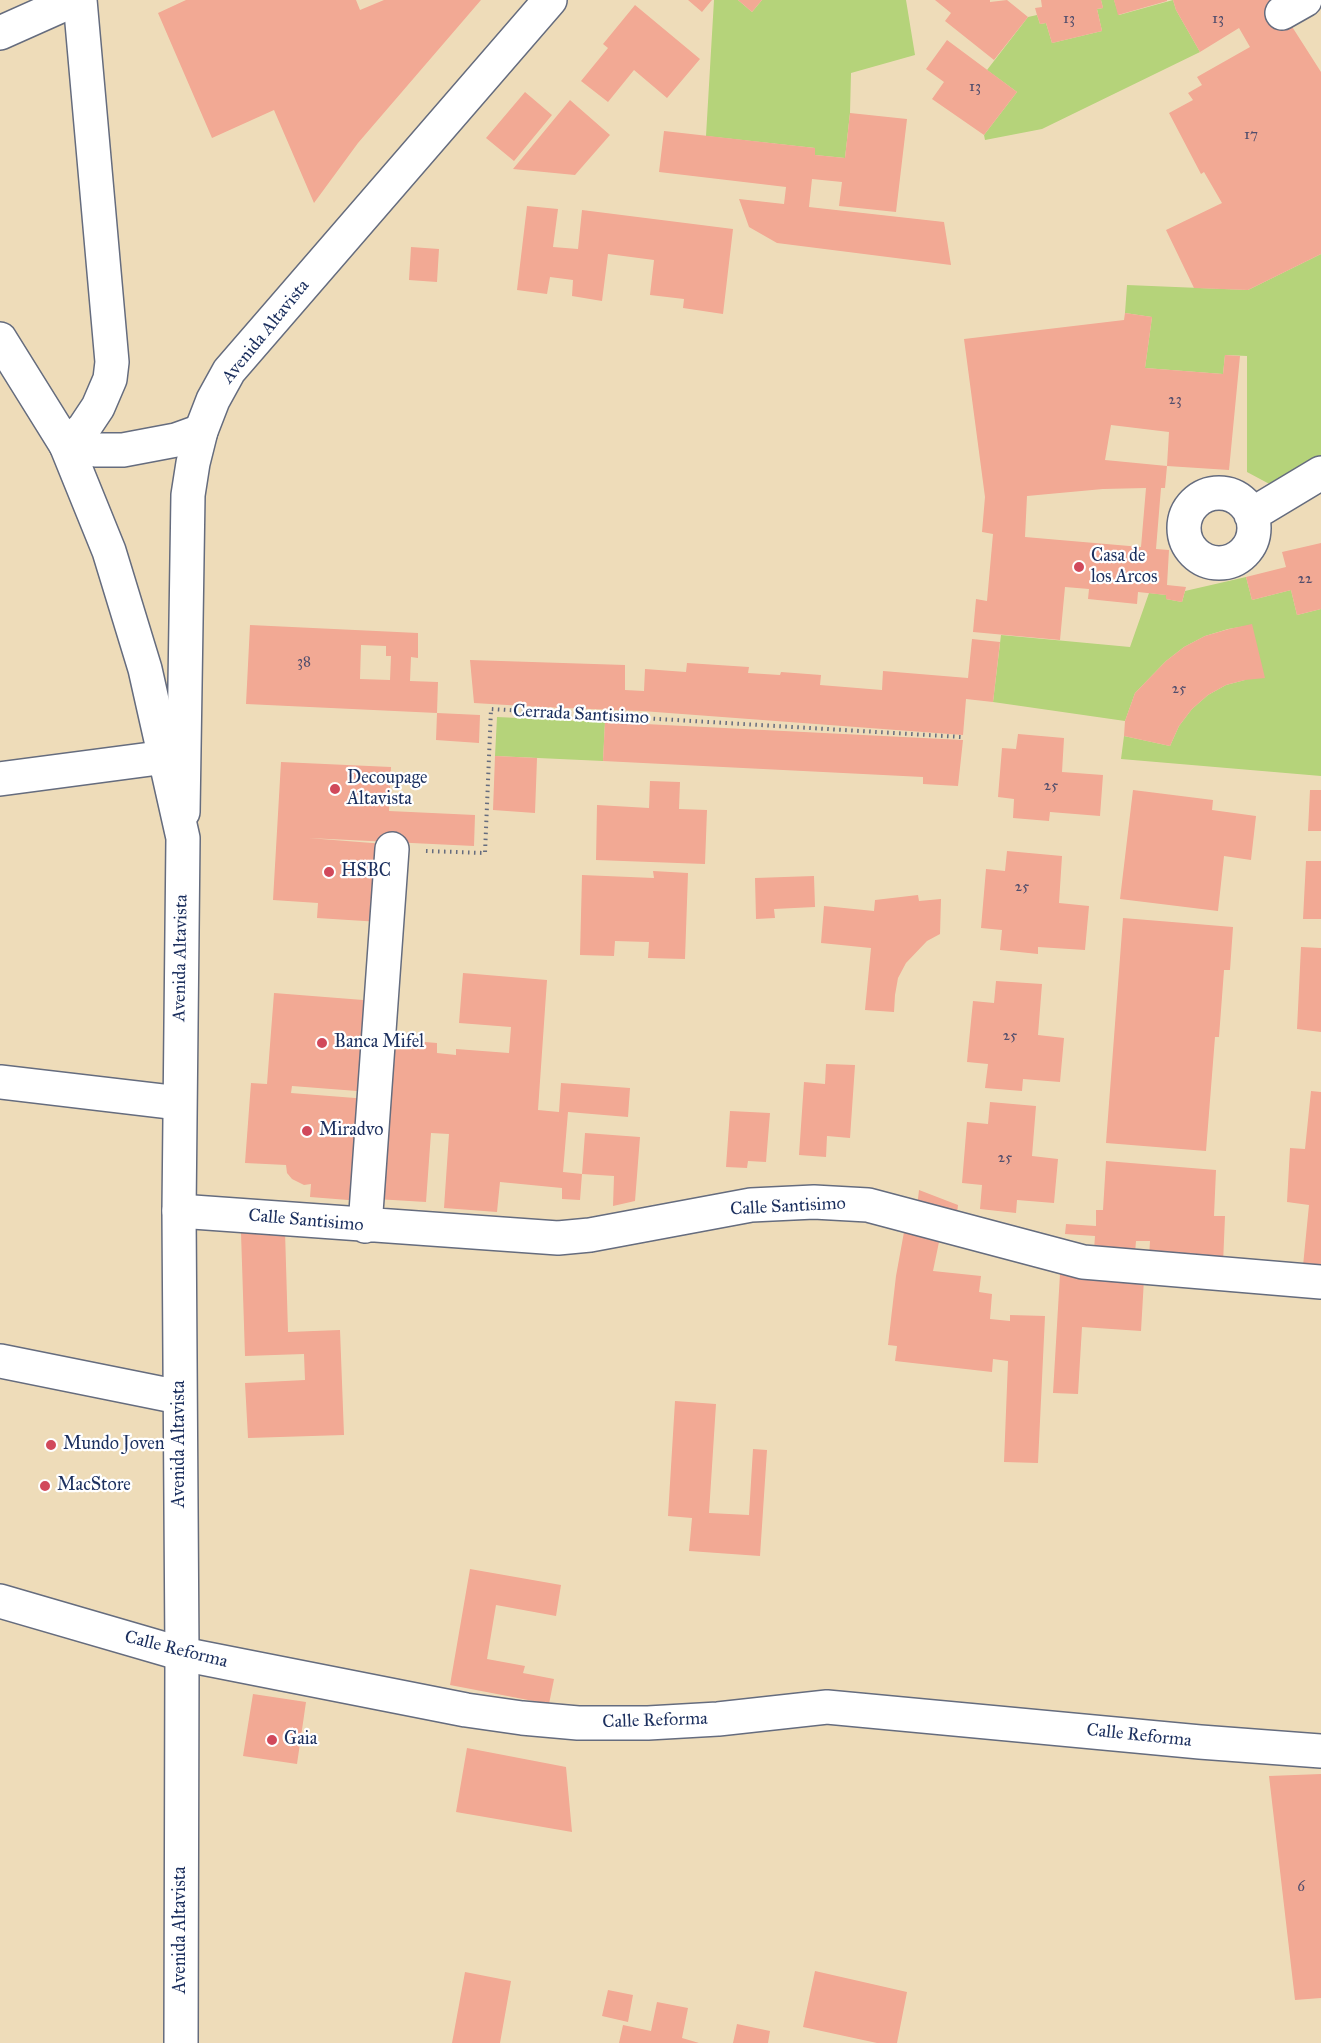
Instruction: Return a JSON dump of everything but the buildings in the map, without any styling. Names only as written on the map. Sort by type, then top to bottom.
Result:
[{"type":"street","points":[[0,33],[74,0]]},
{"type":"street","points":[[66,445],[84,428],[98,407],[110,379],[112,362],[80,0]]},
{"type":"street","name":"Avenida Altavista","points":[[181,2043],[182,1654],[178,1211],[188,495],[193,463],[201,431],[213,400],[229,371],[550,0]]},
{"type":"street","points":[[0,339],[66,445],[109,551],[145,669],[183,838]]},
{"type":"street","points":[[66,445],[96,450],[123,450],[176,440],[201,431]]},
{"type":"street","points":[[1251,515],[1321,473]]},
{"type":"street","points":[[0,779],[166,758]]},
{"type":"street","points":[[365,1226],[392,849]]},
{"type":"street","points":[[0,1082],[179,1103]]},
{"type":"street","name":"Calle Santisimo","points":[[178,1211],[558,1238],[590,1235],[751,1205],[814,1202],[867,1205],[1083,1262],[1321,1282]]},
{"type":"street","points":[[0,1361],[179,1397]]},
{"type":"street","name":"Calle Reforma","points":[[0,1601],[182,1654],[466,1710],[567,1722],[648,1724],[827,1707],[1321,1751]]},
{"type":"path","name":"Cerrada Santisimo","points":[[392,849],[485,853],[491,709],[961,737]]},
{"type":"green space","points":[[714,0],[738,0],[752,12],[762,0],[906,0],[915,55],[851,73],[850,113],[845,158],[815,155],[815,148],[706,136]]},
{"type":"green space","points":[[1101,0],[1114,0],[1119,15],[1173,0],[1176,10],[1200,52],[1042,129],[985,140],[984,135],[1017,92],[987,70],[1028,17],[1037,15],[1040,24],[1046,23],[1052,43],[1102,31],[1097,9],[1103,8]]},
{"type":"green space","points":[[1321,254],[1321,457],[1275,487],[1247,472],[1247,356],[1225,355],[1223,374],[1145,368],[1152,317],[1125,313],[1127,285],[1248,290]]},
{"type":"green space","points":[[1246,577],[1252,600],[1291,590],[1297,615],[1321,609],[1321,776],[1121,759],[1124,736],[1170,746],[1179,726],[1192,709],[1208,695],[1226,685],[1245,680],[1252,625],[1205,636],[1184,647],[1166,661],[1135,693],[1125,721],[993,702],[1001,635],[1130,647],[1149,593],[1166,595],[1166,599],[1182,602],[1185,591]]},
{"type":"green space","points":[[497,717],[605,722],[603,761],[495,756]]},
{"type":"place","name":"Casa de los Arcos","points":[[1079,567]]},
{"type":"place","name":"Decoupage Altavista","points":[[335,789]]},
{"type":"place","name":"HSBC","points":[[329,872]]},
{"type":"place","name":"Banca Mifel","points":[[322,1043]]},
{"type":"place","name":"Miradvo","points":[[307,1131]]},
{"type":"place","name":"Mundo Joven","points":[[51,1445]]},
{"type":"place","name":"MacStore","points":[[45,1486]]},
{"type":"place","name":"Gaia","points":[[272,1740]]}]
